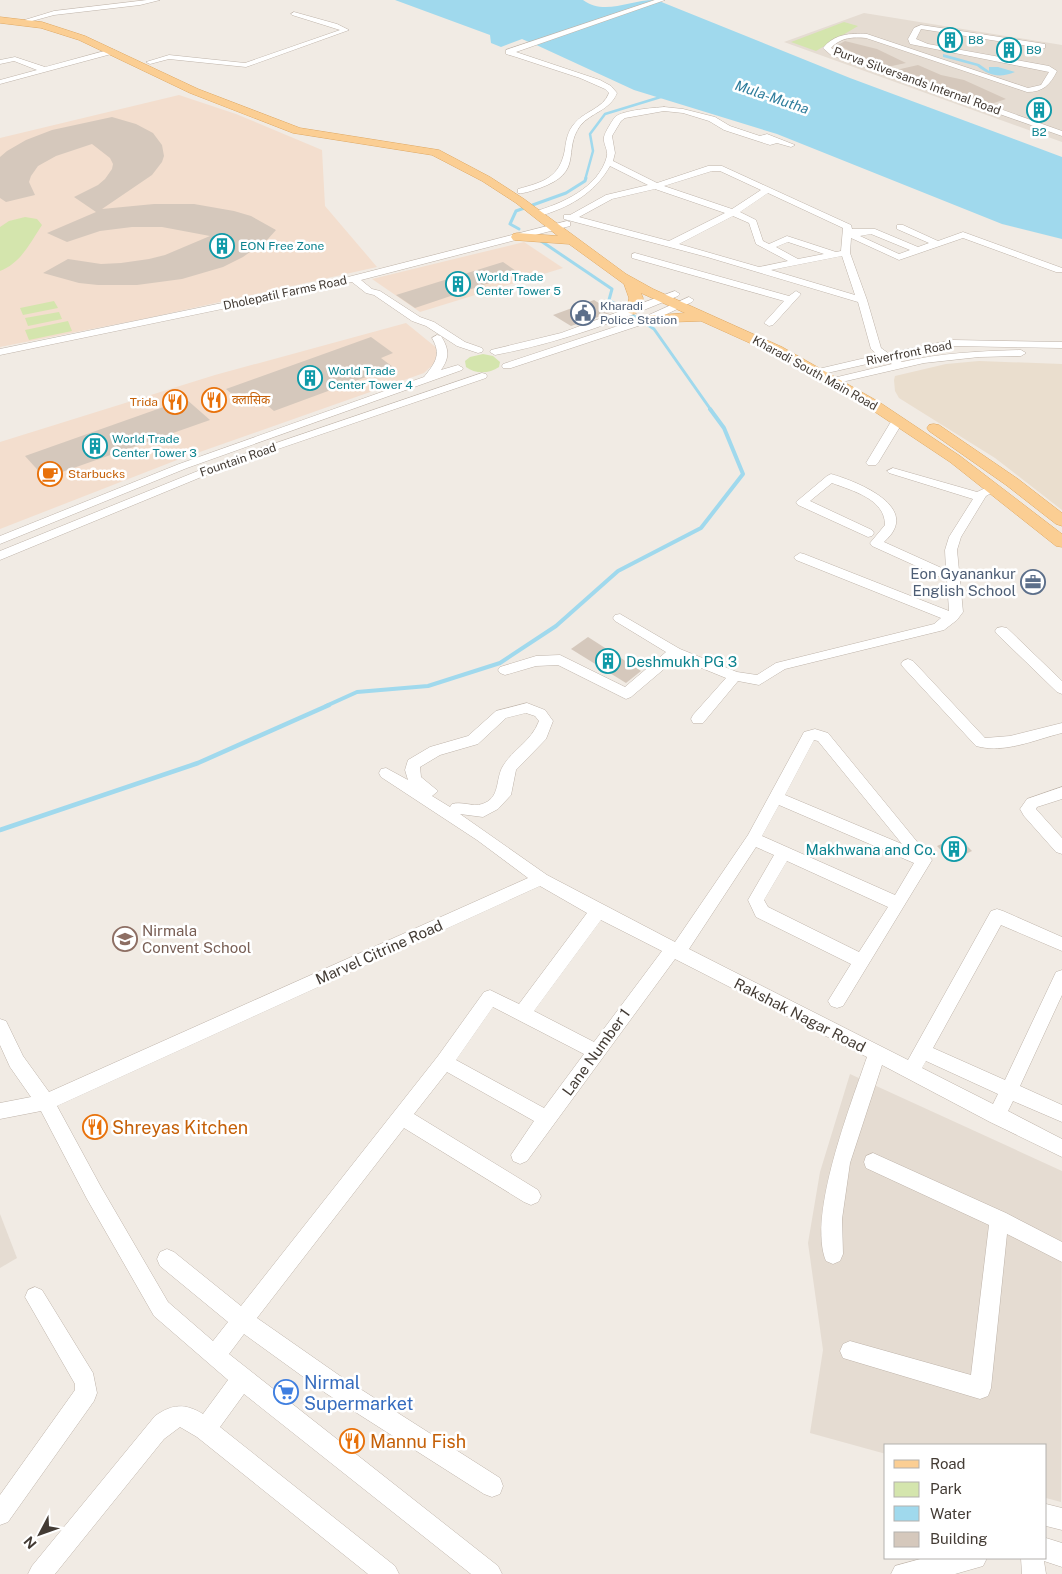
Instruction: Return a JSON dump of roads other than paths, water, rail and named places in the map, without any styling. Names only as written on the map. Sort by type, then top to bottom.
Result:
[{"type":"main road","points":[[0,18],[58,25],[115,44],[215,96],[297,131],[435,152],[542,210],[517,237]]},
{"type":"main road","points":[[25,20],[82,38],[177,84],[215,96]]},
{"type":"main road","name":"Kharadi South Main Road","points":[[542,210],[570,240],[630,282],[789,344],[994,488],[1062,542]]},
{"type":"main road","name":"Kharadi South Main Road","points":[[542,210],[634,273],[708,319],[777,350],[818,372],[851,377],[923,420],[972,453],[1062,521]]},
{"type":"main road","points":[[517,237],[570,240]]},
{"type":"main road","points":[[630,282],[636,298],[635,317],[708,319]]},
{"type":"street","points":[[25,20],[57,13],[122,7],[157,0]]},
{"type":"street","points":[[542,210],[542,184],[559,175],[565,167],[575,127],[587,115],[606,104],[613,93],[610,88],[592,80],[509,52],[661,0]]},
{"type":"street","points":[[150,62],[169,57],[246,65],[346,30],[335,25],[294,14]]},
{"type":"street","name":"Purva Silversands Internal Road","points":[[1042,46],[921,27],[917,28],[912,39],[913,42],[927,46],[1049,68],[1053,71],[1051,77],[1044,88],[1037,91],[1026,90],[867,36],[848,36],[829,44],[827,48],[834,53],[1062,134]]},
{"type":"street","points":[[0,82],[112,51]]},
{"type":"street","points":[[0,54],[45,70]]},
{"type":"street","points":[[0,62],[15,59]]},
{"type":"street","points":[[542,210],[581,195],[590,188],[608,162],[611,154],[608,136],[618,119],[623,116],[674,109],[702,116],[791,145]]},
{"type":"street","points":[[717,122],[727,128],[773,143]]},
{"type":"street","points":[[608,162],[656,186],[753,222],[760,242],[796,262]]},
{"type":"street","points":[[542,210],[601,200],[656,186],[716,167],[848,227],[845,253],[862,300],[876,349],[901,366]]},
{"type":"street","points":[[669,244],[733,213],[754,200],[756,195],[768,190]]},
{"type":"street","points":[[542,210],[628,230],[669,244],[862,300]]},
{"type":"street","name":"Dholepatil Farms Road","points":[[0,352],[358,278],[517,237],[542,210]]},
{"type":"street","points":[[900,227],[936,243]]},
{"type":"street","points":[[848,232],[899,257],[963,235],[1059,270]]},
{"type":"street","points":[[770,247],[787,239],[834,255]]},
{"type":"street","points":[[758,269],[845,253]]},
{"type":"street","points":[[635,256],[790,299]]},
{"type":"street","points":[[377,291],[391,270]]},
{"type":"street","points":[[358,278],[369,291],[377,291],[419,321],[430,324],[461,344],[478,350]]},
{"type":"street","points":[[769,323],[790,299],[809,284]]},
{"type":"street","name":"Fountain Road","points":[[0,556],[224,464],[495,372],[676,299]]},
{"type":"street","name":"Fountain Road","points":[[0,540],[183,466],[425,380],[459,359],[478,350],[495,352],[523,347],[635,317],[676,299]]},
{"type":"street","points":[[419,321],[423,329],[437,338],[459,359],[467,374],[495,372],[506,359],[495,352]]},
{"type":"street","points":[[425,380],[438,370],[444,358],[442,346],[437,338]]},
{"type":"street","name":"Riverfront Road","points":[[834,375],[886,357],[953,343],[1062,345]]},
{"type":"street","name":"Riverfront Road","points":[[851,377],[924,360],[979,354],[1062,354]]},
{"type":"street","points":[[872,464],[898,420]]},
{"type":"street","points":[[893,471],[980,496]]},
{"type":"street","points":[[868,533],[802,502],[831,478],[872,495],[886,508],[891,520],[888,531],[876,543],[953,578]]},
{"type":"street","points":[[620,618],[675,652],[735,676],[759,680],[781,666],[939,627],[956,612],[952,550],[955,536],[980,496],[994,488]]},
{"type":"street","points":[[800,557],[952,617]]},
{"type":"street","points":[[1002,631],[1062,689]]},
{"type":"street","points":[[505,670],[536,661],[560,660],[626,694],[675,652]]},
{"type":"street","points":[[908,664],[981,742],[989,744],[1002,743],[1062,728]]},
{"type":"street","points":[[698,719],[735,676]]},
{"type":"street","points":[[527,708],[540,713],[546,721],[541,735],[509,768],[503,795],[493,805],[483,811],[454,812],[444,802],[416,782],[412,773],[414,764],[435,751],[474,740],[501,714],[527,708]]},
{"type":"street","name":"Lane Number 1","points":[[520,1155],[674,951],[753,840],[809,736],[815,734],[823,737],[924,860]]},
{"type":"street","points":[[386,773],[454,812],[541,878]]},
{"type":"street","points":[[1062,793],[1032,803],[1028,808],[1029,812],[1062,848]]},
{"type":"street","points":[[776,797],[924,860],[837,1001]]},
{"type":"street","points":[[753,840],[898,904]]},
{"type":"street","points":[[784,853],[756,900],[758,908],[762,912],[862,962]]},
{"type":"street","name":"Rakshak Nagar Road","points":[[541,878],[598,912],[1062,1148]]},
{"type":"street","name":"Marvel Citrine Road","points":[[0,1112],[46,1102],[541,878]]},
{"type":"street","points":[[522,1013],[598,912]]},
{"type":"street","points":[[911,1071],[997,916],[1062,944]]},
{"type":"street","points":[[997,1116],[1062,978]]},
{"type":"street","points":[[214,1356],[402,1117],[490,997],[597,1052]]},
{"type":"street","points":[[0,1026],[16,1061],[46,1102],[94,1193],[161,1309],[242,1379],[490,1574]]},
{"type":"street","points":[[922,1051],[1062,1114]]},
{"type":"street","points":[[833,1254],[832,1219],[841,1163],[877,1054]]},
{"type":"street","points":[[444,1062],[547,1119]]},
{"type":"street","points":[[402,1117],[531,1196]]},
{"type":"street","points":[[873,1162],[999,1220],[1062,1252]]},
{"type":"street","points":[[850,1351],[980,1388],[999,1220]]},
{"type":"street","points":[[167,1258],[242,1320],[335,1386],[492,1486]]},
{"type":"street","points":[[0,1514],[86,1393],[85,1382],[35,1297]]},
{"type":"street","points":[[205,1429],[242,1379]]},
{"type":"street","points":[[40,1574],[156,1431],[168,1418],[181,1414],[192,1419],[205,1429],[388,1574]]},
{"type":"street","points":[[1047,1515],[1062,1519]]},
{"type":"street","points":[[1047,1550],[1062,1555]]},
{"type":"street","points":[[904,1574],[971,1559]]},
{"type":"street","points":[[1032,1559],[1034,1574]]},
{"type":"water","points":[[395,0],[583,0],[591,5],[608,7],[654,0],[531,43],[522,39],[501,47],[491,43],[490,35]]},
{"type":"water","name":"Mula-Mutha","points":[[659,1],[850,78],[1062,157],[1062,239],[1002,224],[777,134],[634,90],[532,43]]},
{"type":"water","points":[[943,54],[979,64],[989,71],[989,67],[998,67],[1015,72],[1004,75],[990,74],[977,66],[943,57]]},
{"type":"waterway","points":[[585,180],[593,151],[590,134],[605,114],[664,96]]},
{"type":"waterway","points":[[519,229],[510,224],[516,211],[566,193],[585,181],[586,178]]},
{"type":"waterway","points":[[541,241],[612,289],[609,300],[654,329],[711,410]]},
{"type":"waterway","points":[[326,706],[357,692],[428,686],[500,663],[556,626],[618,571],[701,528],[743,474],[724,428],[710,409]]},
{"type":"waterway","points":[[0,830],[198,763],[329,705]]},
{"type":"place","name":"B8","points":[[950,40]]},
{"type":"place","name":"B9","points":[[1009,50]]},
{"type":"place","name":"B2","points":[[1039,110]]},
{"type":"place","name":"EON Free Zone","points":[[222,246]]},
{"type":"place","name":"World Trade Center Tower 5","points":[[458,284]]},
{"type":"place","name":"Kharadi Police Station","points":[[583,313]]},
{"type":"place","name":"World Trade Center Tower 4","points":[[310,378]]},
{"type":"place","name":"क्लासिक","points":[[214,400]]},
{"type":"place","name":"Trida","points":[[175,402]]},
{"type":"place","name":"World Trade Center Tower 3","points":[[95,446]]},
{"type":"place","name":"Starbucks","points":[[50,474]]},
{"type":"place","name":"Eon Gyanankur English School","points":[[1033,582]]},
{"type":"place","name":"Deshmukh PG 3","points":[[608,661]]},
{"type":"place","name":"Makhwana and Co.","points":[[954,849]]},
{"type":"place","name":"Nirmala Convent School","points":[[125,939]]},
{"type":"place","name":"Shreyas Kitchen","points":[[95,1127]]},
{"type":"place","name":"Nirmal Supermarket","points":[[286,1392]]},
{"type":"place","name":"Mannu Fish","points":[[352,1441]]}]
